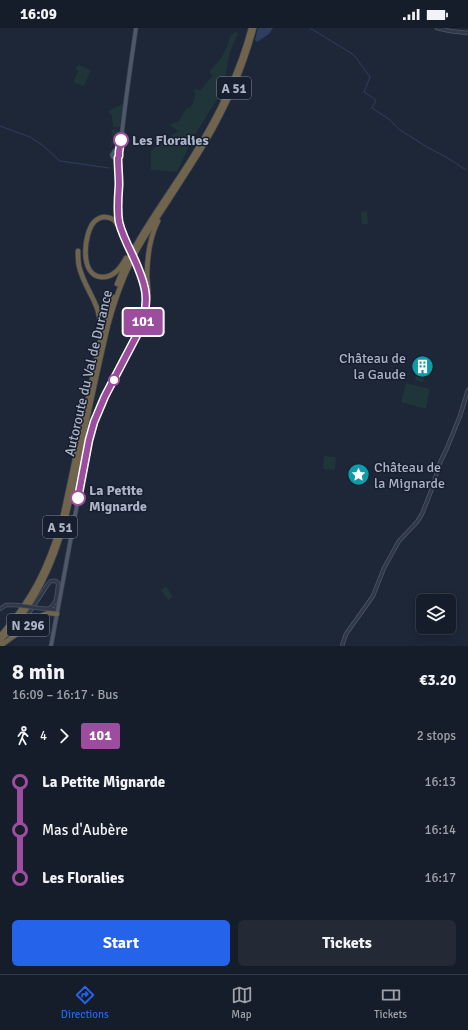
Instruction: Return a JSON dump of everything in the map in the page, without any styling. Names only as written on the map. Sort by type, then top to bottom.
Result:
[{"type":"highway","name":"Autoroute du Val de Durance","points":[[0,636],[29,599],[50,556],[62,520],[102,333],[109,306],[124,269],[147,226],[193,156],[218,112],[235,76],[244,52],[250,28]]},
{"type":"highway","name":"Autoroute du Val de Durance","points":[[0,642],[22,616],[32,600],[55,554],[65,520],[108,325],[113,305],[122,281],[140,244],[205,144],[224,108],[247,53],[254,28]]},
{"type":"highway","points":[[145,311],[148,304],[147,262],[151,238],[162,214],[198,158],[205,144]]},
{"type":"highway","points":[[123,236],[115,222],[110,218],[101,218],[94,222],[90,228],[87,240],[86,257],[88,268],[95,275],[103,278],[112,275],[117,271],[147,226]]},
{"type":"highway","points":[[78,251],[79,267],[82,277],[95,302],[100,320],[100,335],[87,405]]},
{"type":"highway","name":"N 296","points":[[0,646],[46,614],[56,612]]},
{"type":"main road","points":[[51,646],[60,589],[89,440],[94,422],[105,396],[138,333],[145,311],[145,288],[142,277],[123,236],[118,212],[119,185],[117,158],[120,154],[117,152],[121,141],[136,28]]},
{"type":"main road","points":[[117,152],[112,153],[113,158],[117,158]]},
{"type":"street","points":[[437,28],[468,33]]},
{"type":"street","points":[[342,646],[346,634],[373,596],[384,568],[399,541],[417,522],[422,514],[432,490],[439,465],[460,416],[468,390]]},
{"type":"street","points":[[17,633],[48,584],[52,581],[56,581],[58,586],[56,602],[52,607],[47,609]]},
{"type":"street","points":[[0,609],[6,605],[16,605],[47,609],[56,612]]},
{"type":"green space","points":[[236,32],[238,33],[230,52],[225,78],[226,80],[220,95],[193,138],[177,172],[151,170],[151,150],[178,131],[169,125],[179,121],[186,109],[192,106],[195,96],[194,89],[201,90],[213,75],[209,72],[220,60],[230,36]]},
{"type":"green space","points":[[79,65],[91,70],[84,86],[73,82],[78,71],[75,68]]},
{"type":"green space","points":[[123,104],[120,126],[118,128],[112,127],[111,113],[108,111]]},
{"type":"green space","points":[[111,129],[118,130],[119,132],[116,141],[110,149],[111,141],[113,140]]},
{"type":"green space","points":[[367,211],[368,224],[362,224],[361,212]]},
{"type":"green space","points":[[417,372],[425,373],[423,382],[415,380]]},
{"type":"green space","points":[[406,383],[430,389],[426,409],[401,402]]},
{"type":"green space","points":[[324,456],[336,457],[335,470],[323,469]]},
{"type":"green space","points":[[166,586],[173,597],[168,600],[161,590]]},
{"type":"water","points":[[258,28],[273,28],[269,34],[257,42],[255,40]]},
{"type":"waterway","points":[[310,28],[354,55],[370,77],[364,92],[376,100],[372,108],[389,119],[400,130],[466,170]]},
{"type":"waterway","points":[[0,126],[30,137],[41,144],[60,161],[109,168]]},
{"type":"bus line","name":"101","points":[[78,498],[94,422],[105,396],[138,333],[146,306],[144,282],[123,236],[119,222],[118,158],[120,154],[121,140]]},
{"type":"place","name":"Les Floralies","points":[[121,140]]},
{"type":"place","name":"Château de la Gaude","points":[[422,366]]},
{"type":"place","name":"Château de la Mignarde","points":[[359,475]]},
{"type":"place","name":"La Petite Mignarde","points":[[78,498]]}]
